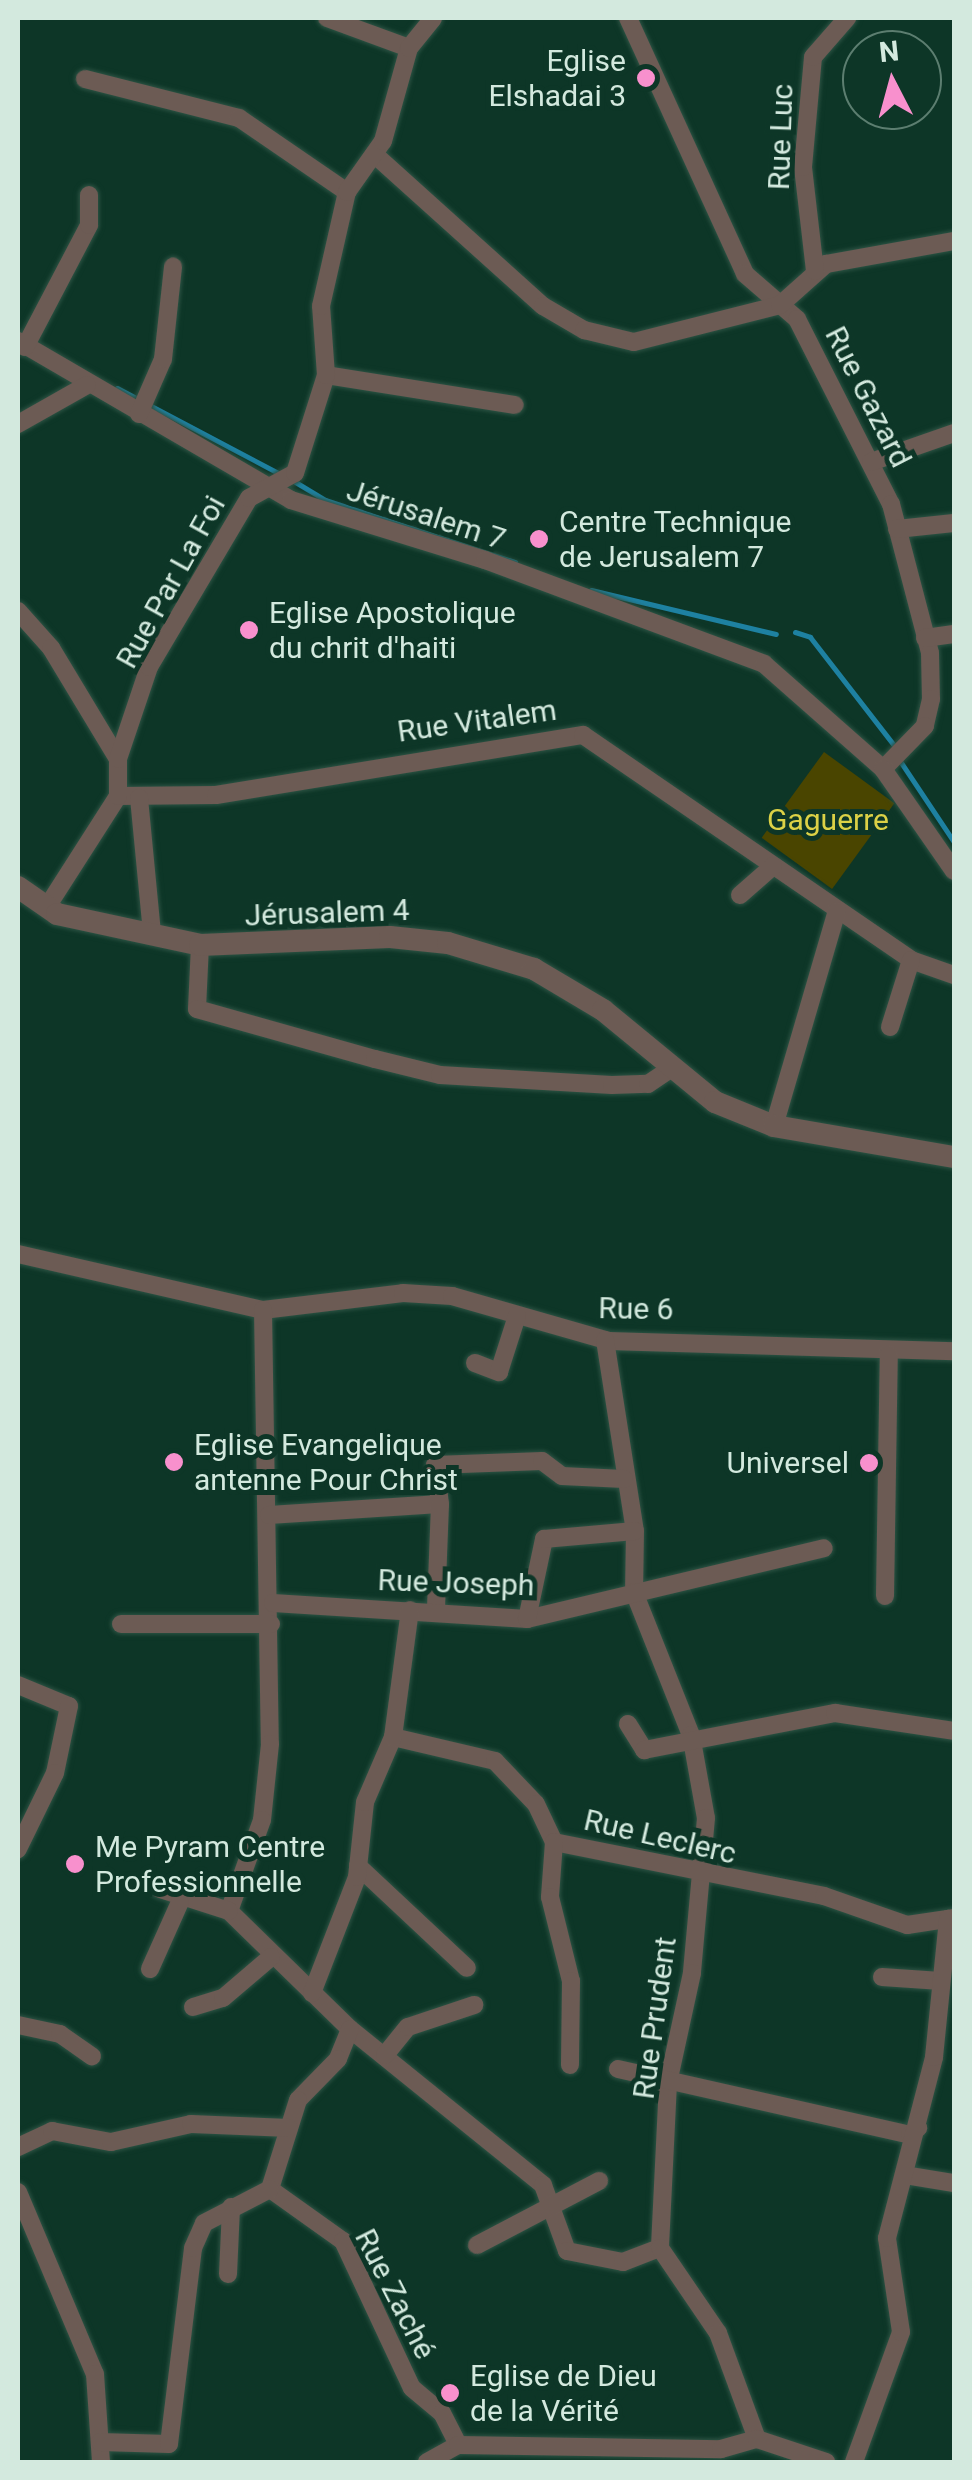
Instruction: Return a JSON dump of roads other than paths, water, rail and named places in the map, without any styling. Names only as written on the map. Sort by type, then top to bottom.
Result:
[{"type":"street","points":[[327,18],[409,48]]},
{"type":"street","name":"Rue Par La Foi","points":[[118,796],[118,759],[150,666],[249,498],[292,478],[326,376],[321,306],[347,192],[374,154],[409,48],[433,18]]},
{"type":"street","name":"Rue Gazard","points":[[628,18],[745,274],[797,319],[870,462],[898,529],[925,638],[925,726],[883,769]]},
{"type":"street","name":"Rue Luc","points":[[815,271],[803,168],[813,57],[846,18]]},
{"type":"street","points":[[85,79],[239,118],[347,192]]},
{"type":"street","points":[[374,154],[543,306],[584,330],[634,342],[780,305],[815,271],[954,241]]},
{"type":"street","points":[[21,344],[89,225],[89,196]]},
{"type":"street","points":[[139,414],[163,360],[173,267]]},
{"type":"street","name":"Jérusalem 7","points":[[21,344],[266,487],[764,664],[883,769]]},
{"type":"street","points":[[326,376],[515,406]]},
{"type":"street","points":[[18,424],[88,385]]},
{"type":"street","points":[[870,462],[954,433]]},
{"type":"street","points":[[898,529],[954,523]]},
{"type":"street","points":[[18,612],[51,648],[118,759]]},
{"type":"street","points":[[925,638],[954,634]]},
{"type":"street","name":"Rue Vitalem","points":[[118,796],[216,794],[582,735],[911,960],[954,975]]},
{"type":"street","points":[[883,769],[954,871]]},
{"type":"street","points":[[47,908],[118,796]]},
{"type":"street","points":[[139,798],[152,934]]},
{"type":"street","points":[[740,894],[773,866]]},
{"type":"street","name":"Jérusalem 4","points":[[18,887],[47,908],[200,945],[390,936],[448,943],[534,969],[604,1010],[714,1102],[774,1126],[954,1157]]},
{"type":"street","points":[[774,1126],[837,911]]},
{"type":"street","points":[[200,945],[195,998],[207,1015],[440,1076],[639,1086],[673,1067]]},
{"type":"street","points":[[890,1027],[911,960]]},
{"type":"street","points":[[18,1254],[263,1310],[273,1602],[262,1820],[228,1911]]},
{"type":"street","name":"Rue 6","points":[[263,1310],[404,1292],[606,1340],[668,1336],[889,1354],[954,1351]]},
{"type":"street","points":[[475,1363],[500,1372],[517,1316]]},
{"type":"street","points":[[606,1340],[624,1479],[635,1530],[634,1592]]},
{"type":"street","points":[[886,1596],[889,1354]]},
{"type":"street","points":[[436,1610],[440,1504],[436,1465],[542,1462],[562,1476],[624,1479]]},
{"type":"street","points":[[269,1515],[440,1504]]},
{"type":"street","points":[[528,1619],[544,1539],[635,1530]]},
{"type":"street","name":"Rue Joseph","points":[[273,1602],[528,1619],[824,1548]]},
{"type":"street","name":"Rue Prudent","points":[[634,1592],[691,1736],[706,1818],[702,1877],[668,2083],[660,2248]]},
{"type":"street","points":[[312,1993],[358,1866],[365,1802],[393,1737],[410,1610]]},
{"type":"street","points":[[121,1624],[270,1624]]},
{"type":"street","points":[[18,1685],[69,1706],[55,1773],[18,1849]]},
{"type":"street","points":[[628,1724],[644,1750],[683,1747],[691,1736],[834,1712],[954,1731]]},
{"type":"street","name":"Rue Leclerc","points":[[393,1737],[495,1761],[536,1804],[554,1842],[702,1877],[824,1896],[906,1925],[951,1919]]},
{"type":"street","points":[[554,1842],[550,1897],[571,1982],[570,2065]]},
{"type":"street","points":[[358,1866],[467,1968]]},
{"type":"street","points":[[160,1888],[180,1902],[228,1911],[350,2029],[470,2119],[554,2206],[566,2251],[592,2263],[660,2248],[718,2333],[757,2439]]},
{"type":"street","points":[[150,1968],[180,1902]]},
{"type":"street","points":[[854,2462],[901,2332],[887,2238],[918,2128],[951,1919]]},
{"type":"street","points":[[194,2007],[224,1998],[272,1957]]},
{"type":"street","points":[[882,1978],[941,1981]]},
{"type":"street","points":[[385,2055],[408,2026],[474,2005]]},
{"type":"street","points":[[18,2025],[60,2034],[92,2056]]},
{"type":"street","points":[[100,2442],[169,2444],[193,2248],[204,2223],[270,2189],[298,2100],[338,2059],[350,2029]]},
{"type":"street","points":[[618,2069],[668,2083],[746,2091],[910,2135],[918,2128]]},
{"type":"street","points":[[18,2147],[52,2131],[111,2142],[191,2124],[289,2128]]},
{"type":"street","points":[[905,2174],[954,2184]]},
{"type":"street","points":[[477,2244],[599,2181]]},
{"type":"street","name":"Rue Zaché","points":[[270,2189],[343,2241],[412,2388],[442,2413],[458,2445]]},
{"type":"street","points":[[18,2192],[95,2374],[101,2462]]},
{"type":"street","points":[[228,2274],[232,2207]]},
{"type":"street","points":[[427,2462],[458,2445],[540,2456],[646,2456],[757,2439],[821,2461]]},
{"type":"waterway","points":[[117,388],[282,475]]},
{"type":"waterway","points":[[292,480],[325,500],[515,562]]},
{"type":"waterway","points":[[591,590],[776,634]]},
{"type":"waterway","points":[[795,632],[810,637],[896,748]]},
{"type":"waterway","points":[[898,758],[954,842]]},
{"type":"place","name":"Eglise Elshadai 3","points":[[646,78]]},
{"type":"place","name":"Centre Technique de Jerusalem 7","points":[[539,539]]},
{"type":"place","name":"Eglise Apostolique du chrit d'haiti","points":[[249,630]]},
{"type":"place","name":"Eglise Evangelique antenne Pour Christ","points":[[174,1462]]},
{"type":"place","name":"Universel","points":[[869,1463]]},
{"type":"place","name":"Me Pyram Centre Professionnelle","points":[[75,1864]]},
{"type":"place","name":"Eglise de Dieu de la Vérité","points":[[450,2393]]},
{"type":"park label","name":"Gaguerre","points":[[828,820]]}]
